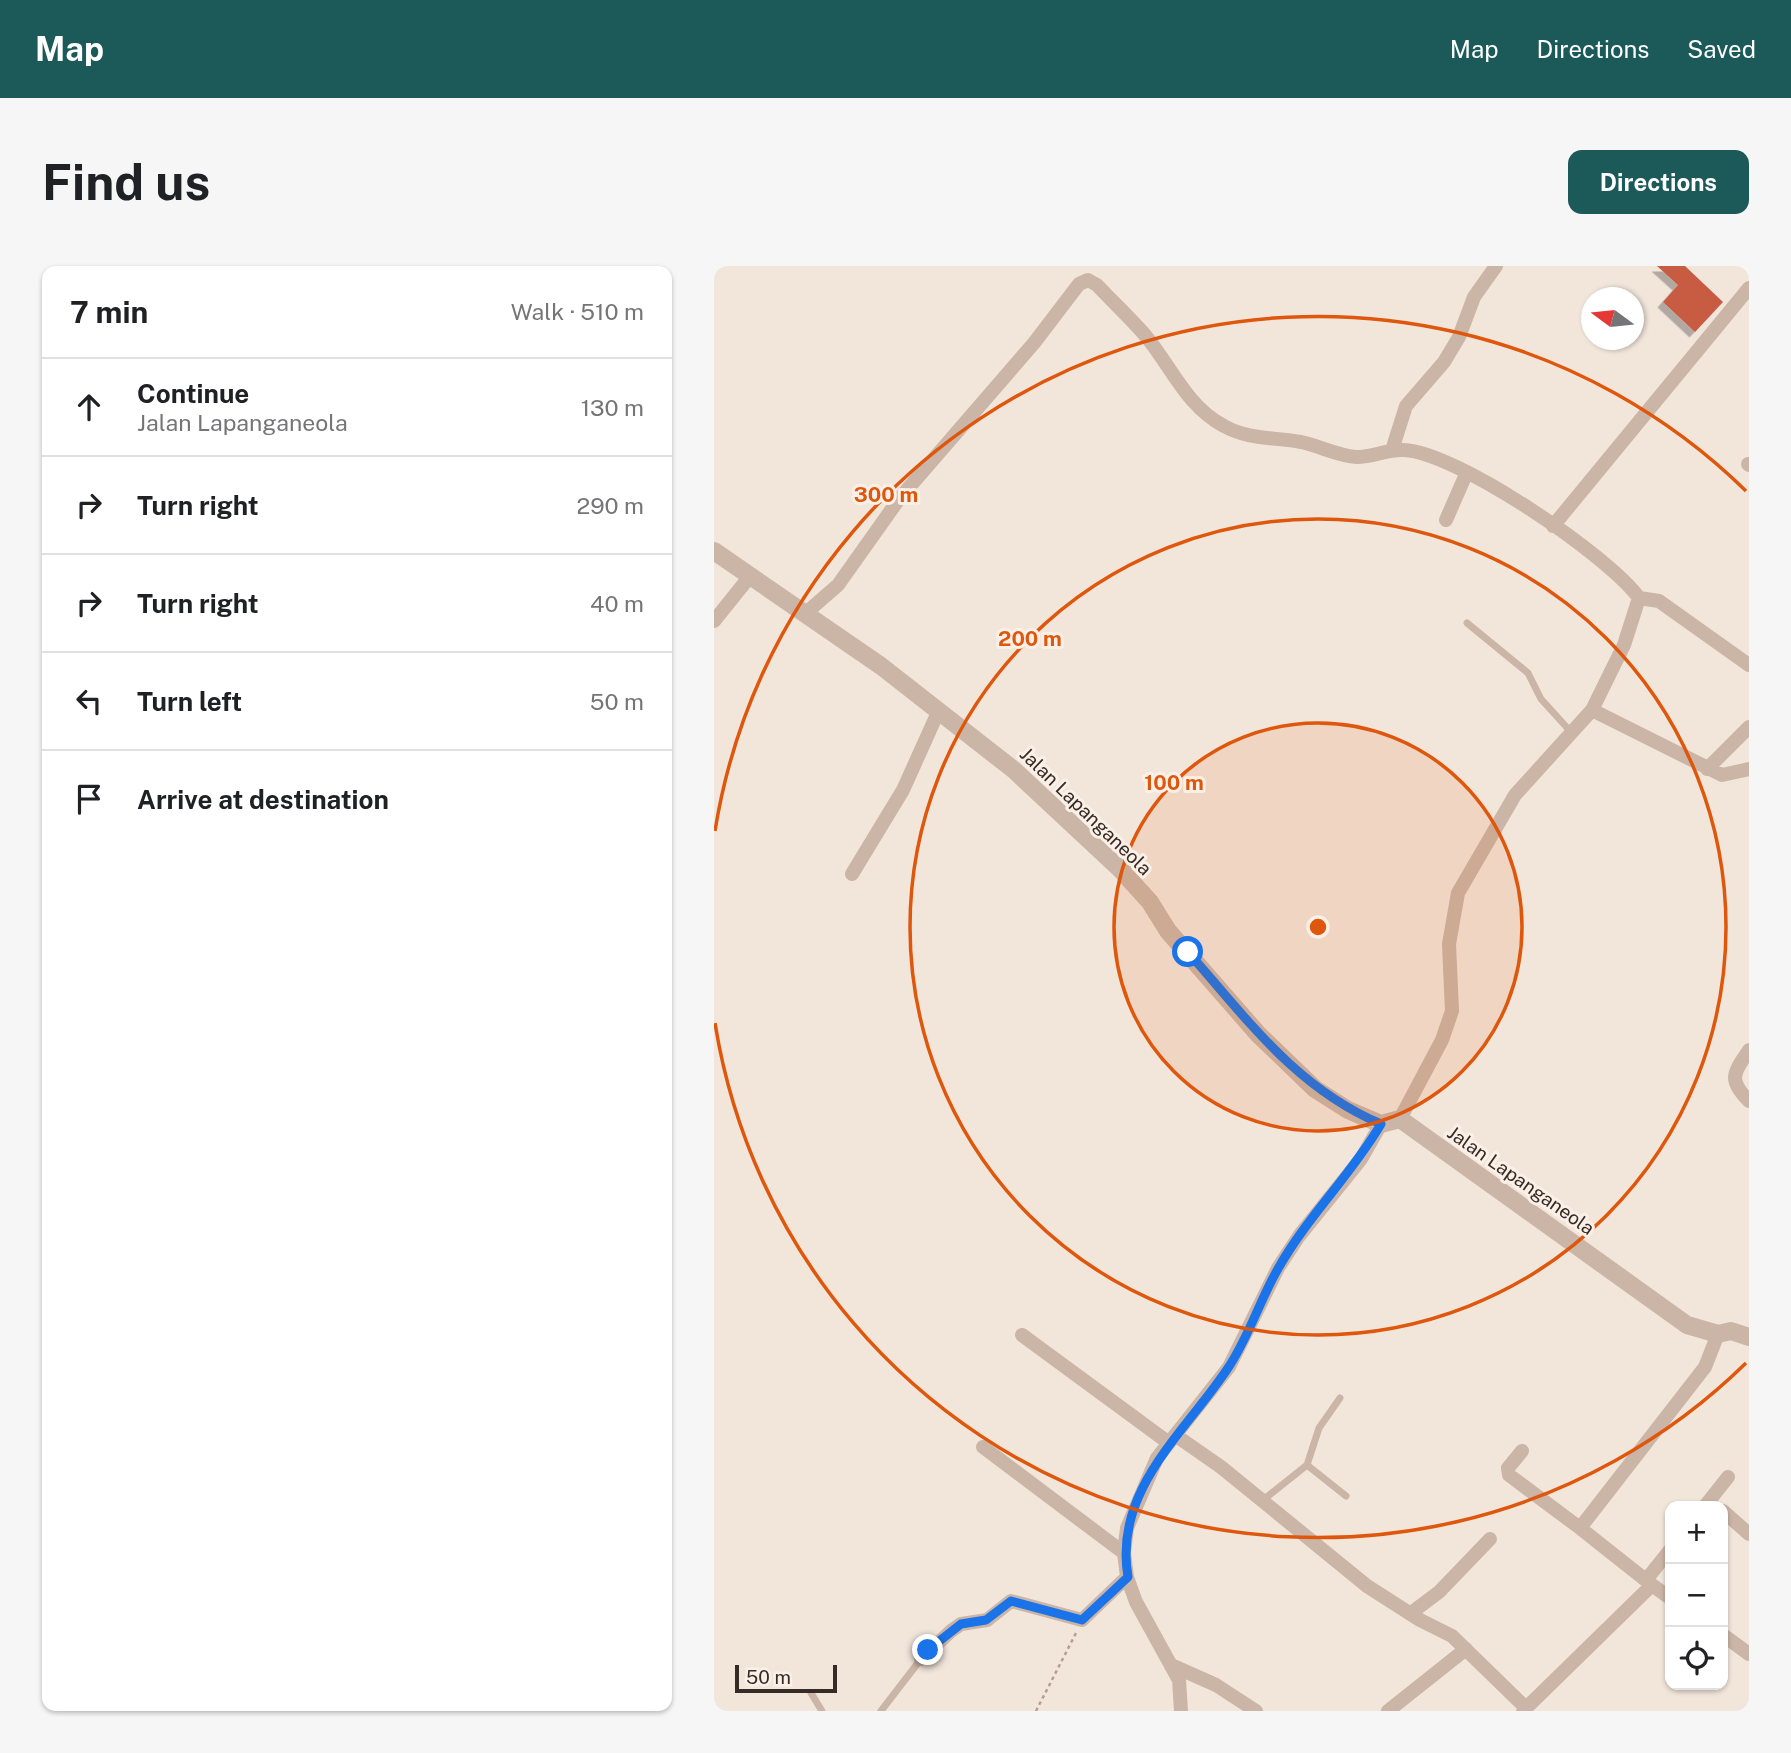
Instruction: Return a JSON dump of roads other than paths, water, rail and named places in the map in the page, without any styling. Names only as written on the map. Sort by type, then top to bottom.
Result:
[{"type":"street","points":[[1392,450],[1406,406],[1444,362],[1459,337],[1474,297],[1493,267]]},
{"type":"street","points":[[807,612],[838,585],[899,499],[1034,343],[1090,273],[1097,285],[1145,335],[1180,386],[1221,425],[1242,435],[1300,442],[1359,457],[1392,450],[1420,453],[1467,472],[1553,526],[1615,573],[1639,598],[1658,601],[1749,665]]},
{"type":"street","points":[[1553,526],[1749,288]]},
{"type":"street","points":[[1446,520],[1467,472]]},
{"type":"street","name":"Jalan Lapanganeola","points":[[714,551],[807,612],[940,710],[1014,770],[1120,869],[1150,902],[1168,931],[1258,1034],[1315,1089],[1348,1110],[1381,1124]]},
{"type":"street","points":[[714,621],[751,575]]},
{"type":"street","points":[[1181,1711],[1178,1680],[1136,1602],[1128,1577],[1124,1553],[1127,1528],[1140,1495],[1157,1458],[1229,1367],[1278,1268],[1299,1236],[1361,1159],[1381,1124],[1400,1119],[1442,1040],[1452,1011],[1449,944],[1458,893],[1515,795],[1592,710],[1628,635],[1639,598]]},
{"type":"street","points":[[852,874],[903,790],[940,710]]},
{"type":"street","points":[[1592,710],[1707,769],[1731,775],[1749,769]]},
{"type":"street","points":[[1707,769],[1749,727]]},
{"type":"street","points":[[1749,1050],[1734,1074],[1735,1087],[1749,1101]]},
{"type":"street","name":"Jalan Lapanganeola","points":[[1400,1119],[1588,1253],[1628,1286],[1687,1325],[1718,1335],[1731,1331],[1749,1338]]},
{"type":"street","points":[[1022,1335],[1262,1500],[1367,1586],[1452,1636],[1524,1709],[1622,1618],[1665,1558]]},
{"type":"street","points":[[1580,1528],[1705,1367],[1718,1335]]},
{"type":"street","points":[[983,1447],[1124,1553]]},
{"type":"street","points":[[1522,1451],[1508,1468],[1509,1475],[1665,1594]]},
{"type":"street","points":[[1713,1501],[1728,1477]]},
{"type":"street","points":[[1728,1515],[1749,1534]]},
{"type":"street","points":[[1411,1613],[1455,1577],[1490,1539]]},
{"type":"street","points":[[921,1659],[961,1624],[986,1620],[1011,1601],[1082,1620],[1128,1577]]},
{"type":"street","points":[[1728,1639],[1749,1654]]},
{"type":"street","points":[[1388,1711],[1466,1649]]},
{"type":"street","points":[[1171,1665],[1216,1685],[1256,1711]]},
{"type":"lane","points":[[1467,623],[1528,673],[1541,699],[1572,733]]},
{"type":"lane","points":[[1262,1500],[1307,1465],[1319,1428],[1340,1398]]},
{"type":"lane","points":[[1307,1465],[1346,1496]]},
{"type":"lane","points":[[881,1711],[921,1659]]},
{"type":"lane","points":[[811,1693],[822,1711]]}]
